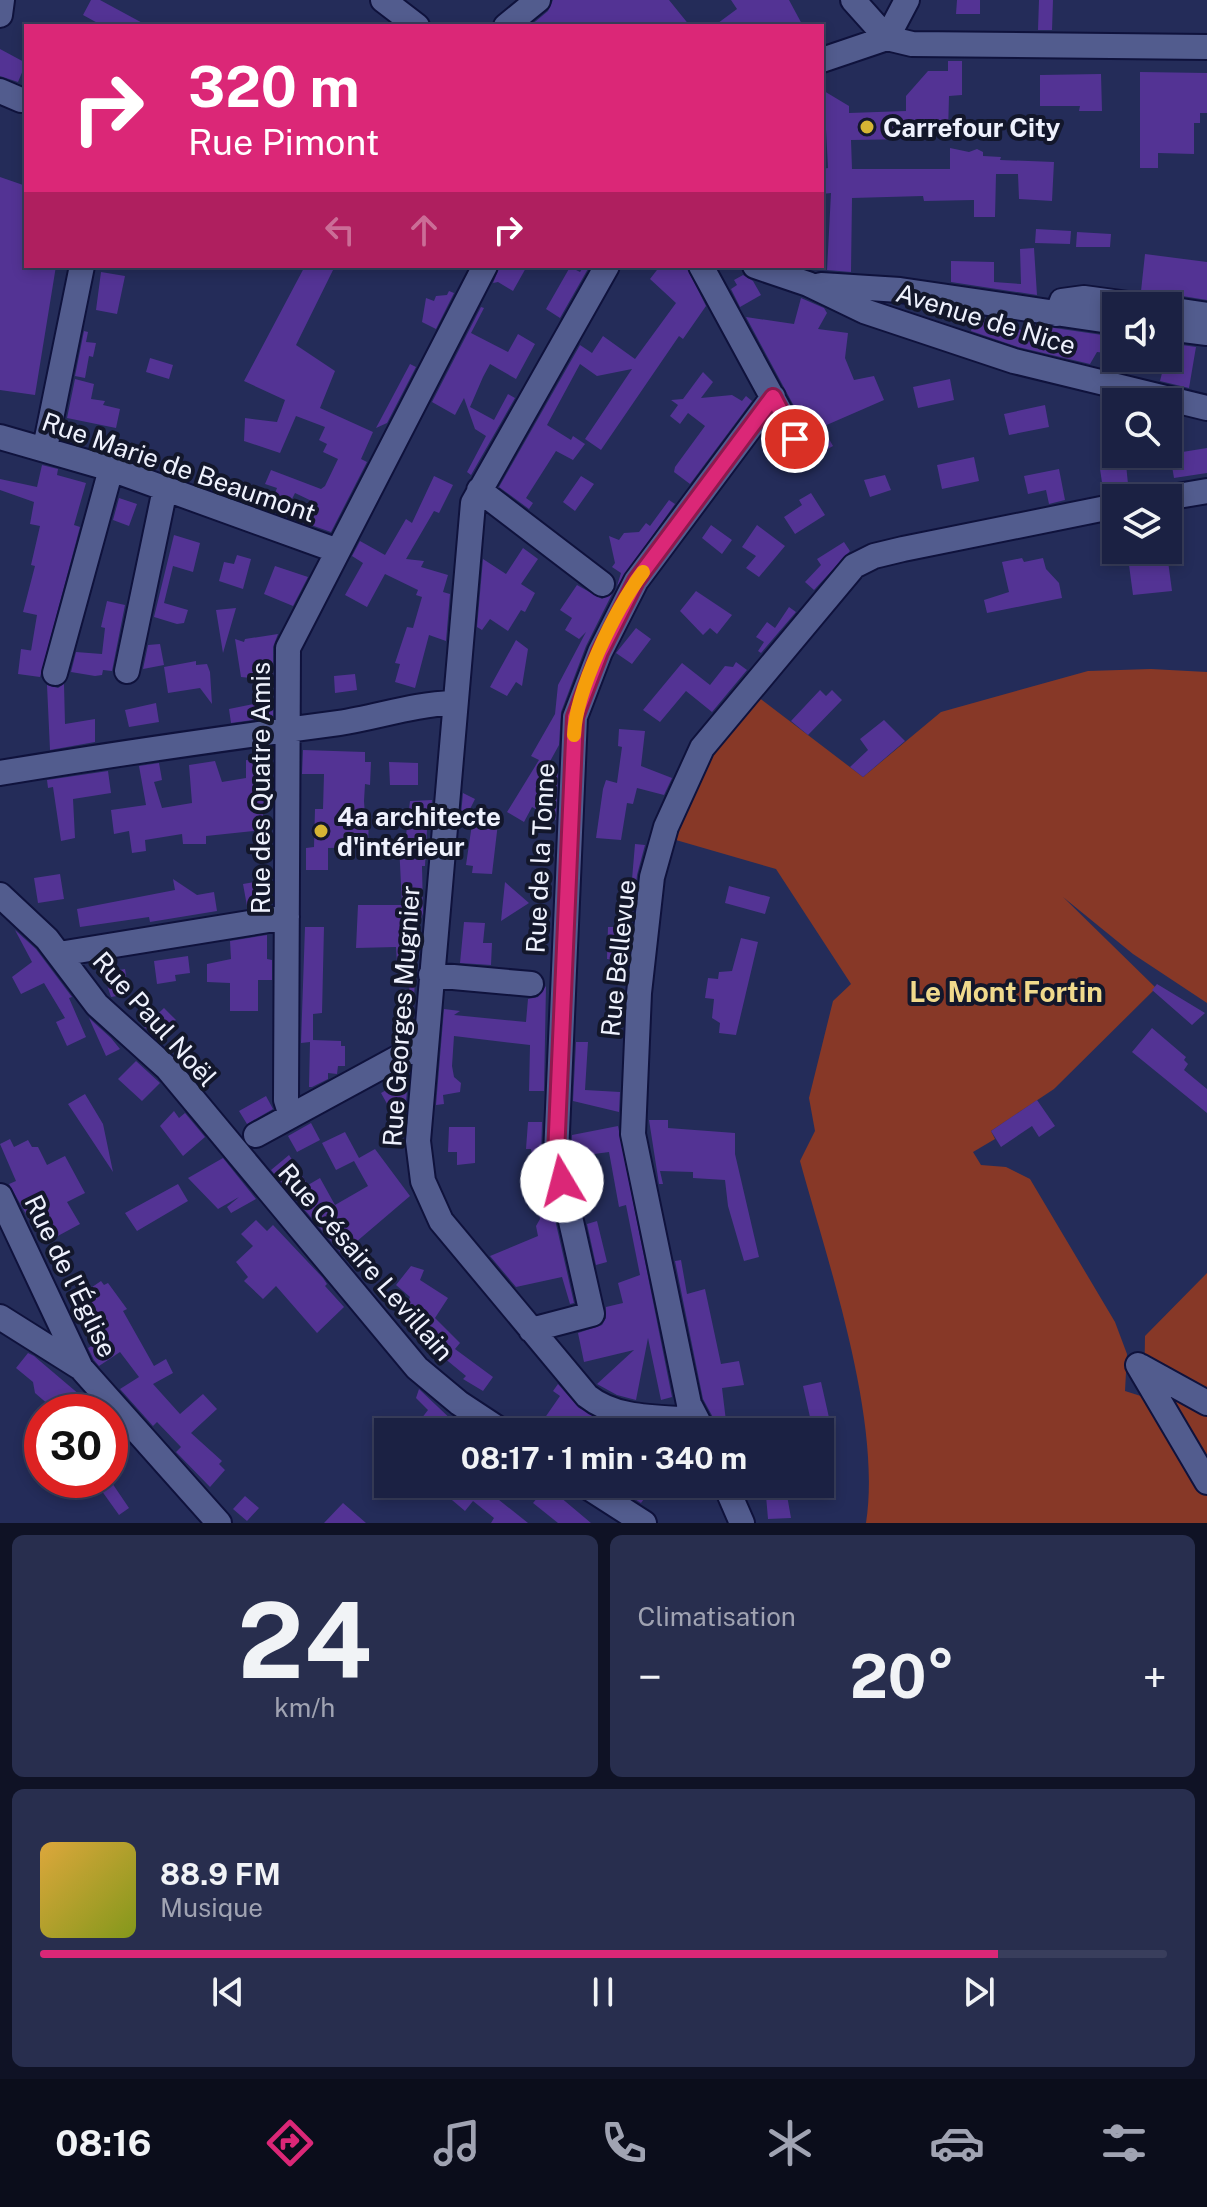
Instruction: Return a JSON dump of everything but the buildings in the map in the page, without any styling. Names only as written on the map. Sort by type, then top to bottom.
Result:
[{"type":"street","points":[[0,15],[2,0]]},
{"type":"street","points":[[383,0],[414,24]]},
{"type":"street","points":[[508,24],[538,0]]},
{"type":"street","points":[[853,0],[887,38]]},
{"type":"street","points":[[887,38],[907,0]]},
{"type":"street","points":[[824,59],[887,38],[912,44],[1207,47]]},
{"type":"street","points":[[45,448],[82,268]]},
{"type":"street","name":"Rue des Quatre Amis","points":[[291,1116],[286,1100],[288,648],[484,268]]},
{"type":"street","name":"Rue Georges Mugnier","points":[[606,268],[473,503],[453,703],[418,1141],[423,1181],[441,1221],[531,1330],[598,1404],[625,1414],[650,1418]]},
{"type":"street","points":[[702,268],[795,439]]},
{"type":"street","name":"Avenue de Nice","points":[[761,268],[808,284],[864,311],[1014,361],[1207,408]]},
{"type":"street","points":[[808,284],[900,290],[1102,320]]},
{"type":"street","points":[[1057,314],[1062,301],[1084,298],[1102,300]]},
{"type":"street","points":[[1182,311],[1207,315]]},
{"type":"street","points":[[1182,330],[1207,333]]},
{"type":"street","name":"Rue de la Tonne","points":[[531,1330],[592,1314],[556,1155],[575,717],[600,652],[636,581],[773,397]]},
{"type":"street","name":"Rue Marie de Beaumont","points":[[0,437],[111,469],[338,551]]},
{"type":"street","points":[[55,673],[111,469]]},
{"type":"street","points":[[127,671],[165,489]]},
{"type":"street","points":[[479,490],[602,584]]},
{"type":"street","points":[[1182,495],[1207,491]]},
{"type":"street","name":"Rue Bellevue","points":[[696,1418],[689,1404],[633,1134],[639,993],[652,877],[666,827],[702,748],[854,566],[874,556],[1102,509]]},
{"type":"street","points":[[0,773],[289,727],[343,722],[426,704],[453,703]]},
{"type":"street","name":"Rue Paul Noël","points":[[0,895],[59,954],[97,1005],[167,1068],[232,1150]]},
{"type":"street","points":[[59,954],[287,917]]},
{"type":"street","points":[[431,975],[531,984]]},
{"type":"street","points":[[256,1135],[425,1043]]},
{"type":"street","name":"Rue Césaire Levillain","points":[[232,1150],[417,1368],[448,1395],[482,1418]]},
{"type":"street","name":"Rue de l'Église","points":[[0,1196],[81,1368],[219,1523]]},
{"type":"street","points":[[0,1317],[81,1368]]},
{"type":"street","points":[[1207,1403],[1138,1365],[1207,1482]]},
{"type":"street","points":[[605,1498],[644,1523]]},
{"type":"street","points":[[731,1498],[742,1523]]},
{"type":"shaded area","points":[[1151,669],[1207,672],[1207,1003],[1133,954],[1063,897],[1156,988],[1054,1089],[991,1131],[995,1139],[973,1152],[981,1165],[1006,1167],[1030,1179],[1115,1322],[1127,1354],[1125,1391],[1144,1397],[1145,1336],[1207,1273],[1207,1523],[866,1523],[869,1482],[860,1390],[850,1341],[800,1161],[815,1131],[809,1098],[833,1001],[851,984],[776,869],[669,838],[694,781],[754,694],[863,777],[941,712],[1088,671]]},
{"type":"slow traffic","points":[[574,735],[575,717],[600,652],[643,572]]},
{"type":"place","name":"Carrefour City","points":[[867,127]]},
{"type":"place","name":"4a architecte d'intérieur","points":[[321,831]]},
{"type":"district","name":"Le Mont Fortin","points":[[1006,991]]},
{"type":"route","points":[[562,1181],[556,1155],[575,717],[600,652],[636,581],[773,397],[795,439]]}]
